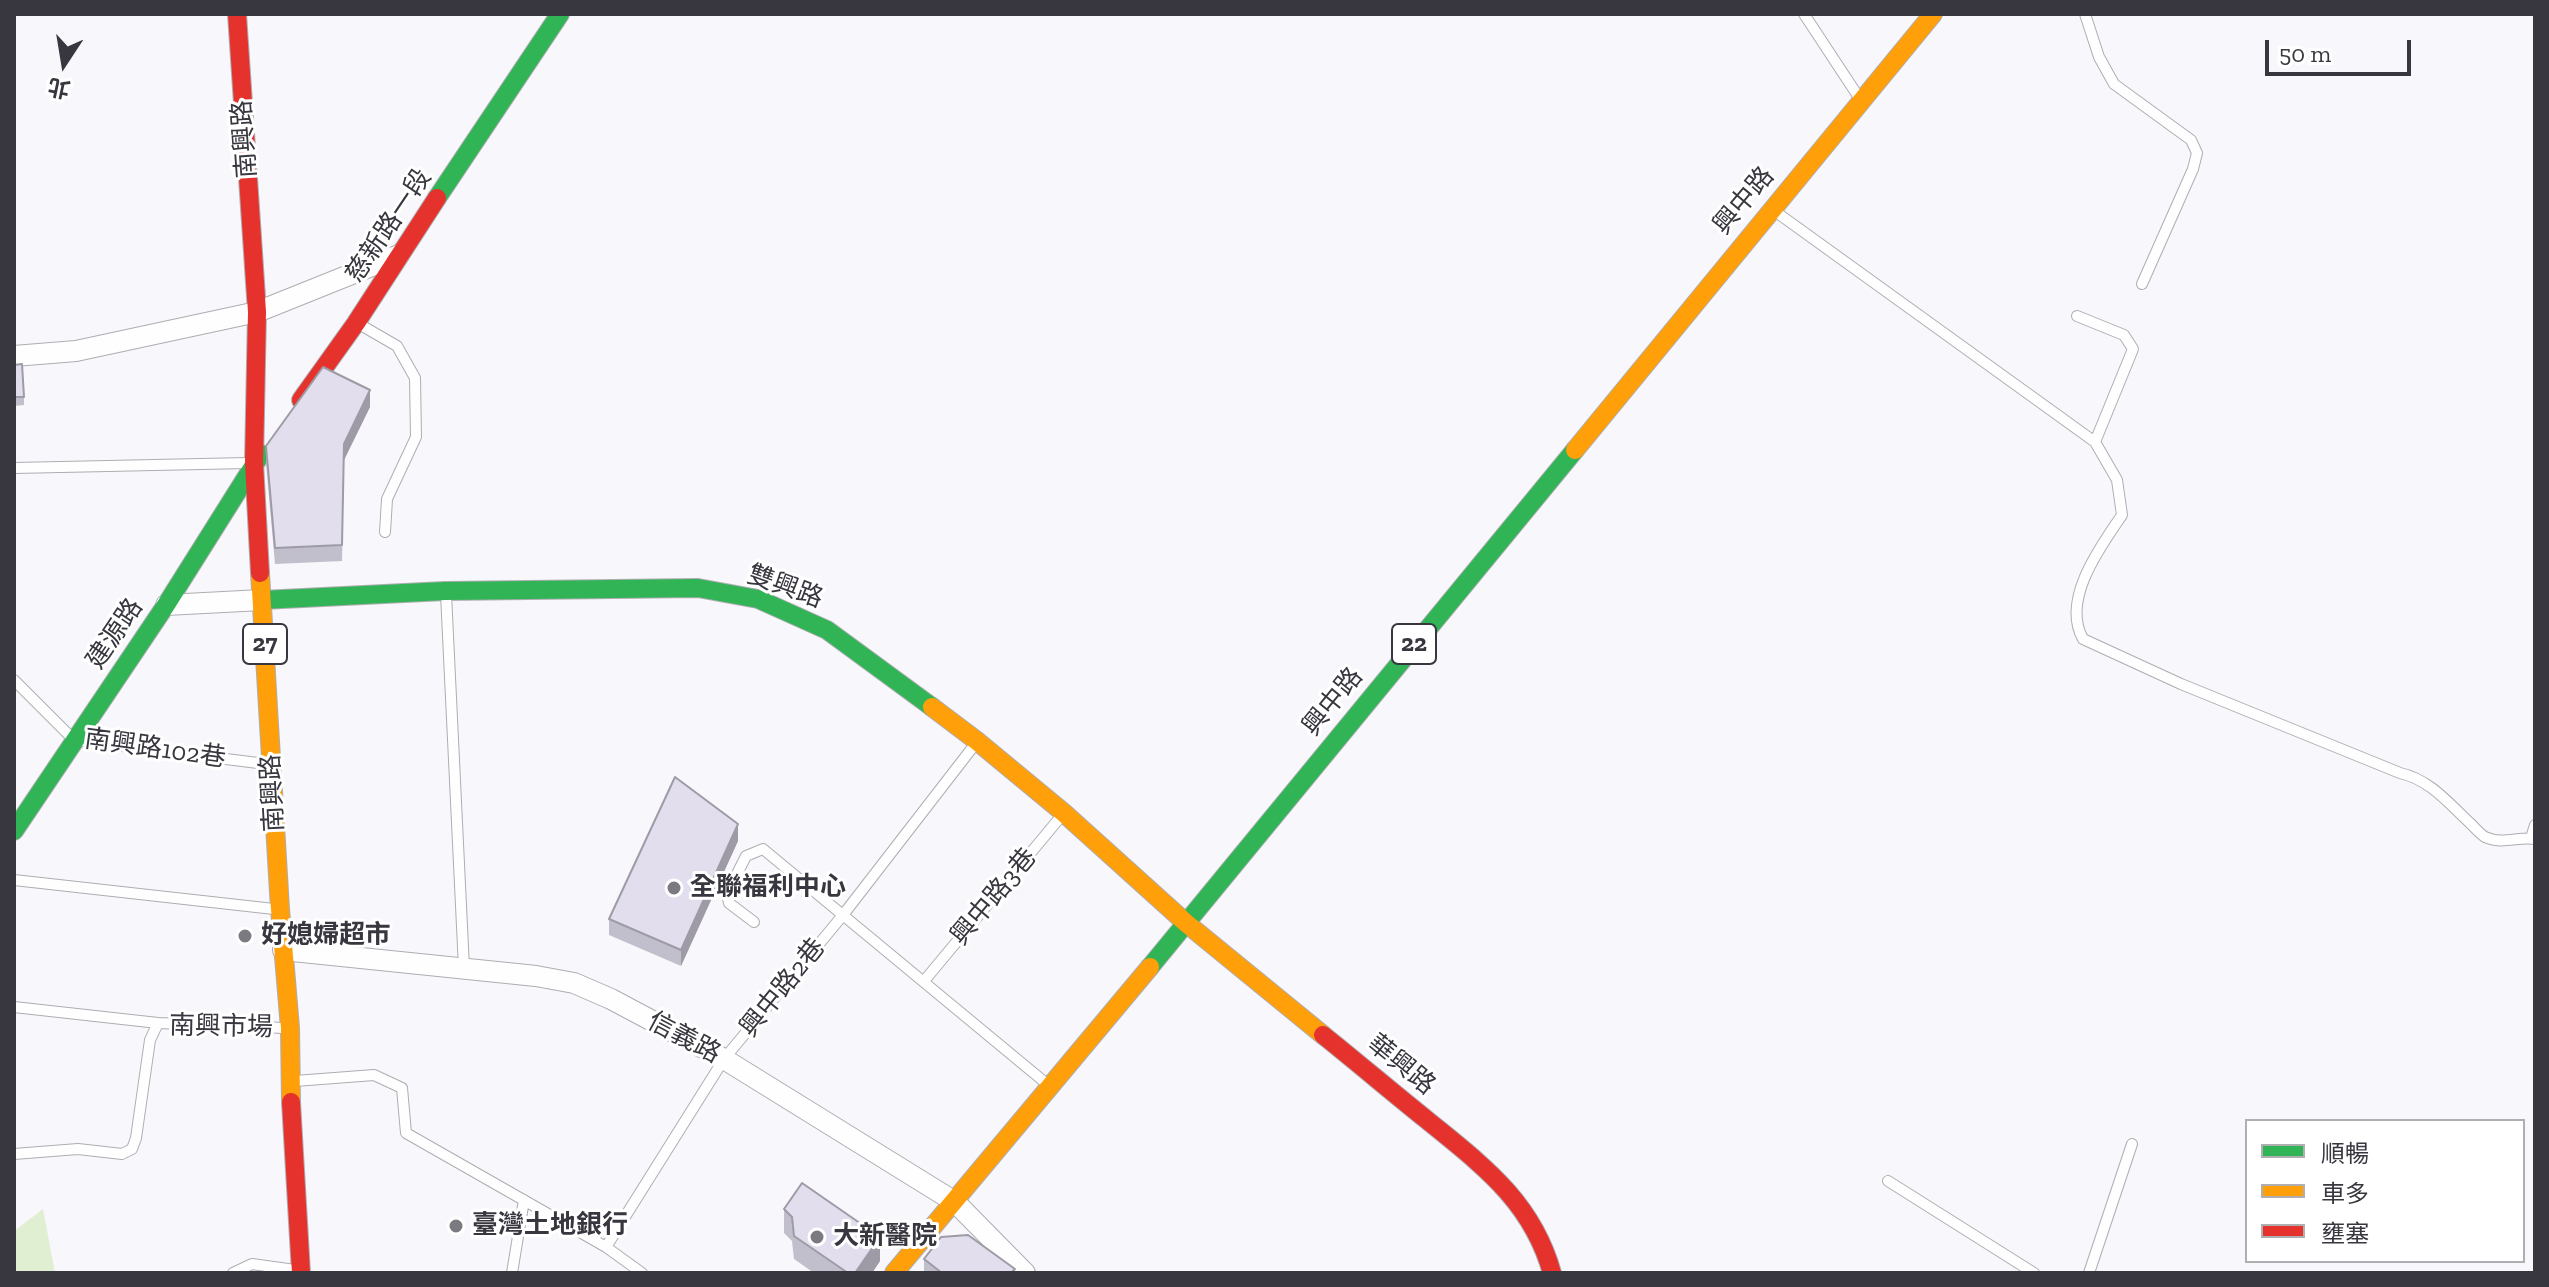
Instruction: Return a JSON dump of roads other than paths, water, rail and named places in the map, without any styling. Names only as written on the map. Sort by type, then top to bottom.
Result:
[{"type":"main road","name":"南興路","points":[[237,14],[257,312],[254,463],[280,909],[290,1028],[301,1272]]},
{"type":"main road","name":"慈新路一段","points":[[288,418],[356,323],[560,14]]},
{"type":"main road","name":"興中路","points":[[894,1273],[1186,923],[1928,16]]},
{"type":"main road","points":[[254,463],[271,441]]},
{"type":"main road","name":"建源路","points":[[14,831],[166,605],[254,463]]},
{"type":"main road","name":"雙興路","points":[[262,600],[445,591],[698,588],[758,599],[827,630],[977,741],[1064,813],[1186,923]]},
{"type":"main road","name":"華興路","points":[[1186,923],[1492,1173],[1526,1210],[1549,1259],[1552,1273]]},
{"type":"street","points":[[14,356],[76,351],[257,312],[399,255]]},
{"type":"street","points":[[166,605],[262,600]]},
{"type":"street","name":"信義路","points":[[283,950],[536,976],[574,983],[611,999],[724,1059],[955,1202],[1025,1273]]},
{"type":"lane","points":[[1804,14],[1861,101]]},
{"type":"lane","points":[[2085,14],[2099,57],[2114,84],[2191,140],[2197,153],[2193,169],[2142,284]]},
{"type":"lane","points":[[1771,209],[2095,442],[2117,480],[2122,515],[2091,560],[2077,603],[2075,626],[2083,639],[2196,690],[2400,773],[2416,776],[2438,792],[2485,837],[2509,842],[2533,839],[2535,825]]},
{"type":"lane","points":[[2077,316],[2124,335],[2133,349],[2095,442]]},
{"type":"lane","points":[[356,323],[397,346],[415,378],[416,437],[387,499],[385,532]]},
{"type":"lane","points":[[14,468],[254,463]]},
{"type":"lane","points":[[445,591],[464,968]]},
{"type":"lane","name":"南興路102巷","points":[[14,680],[74,740],[272,765]]},
{"type":"lane","name":"興中路2巷","points":[[606,1247],[724,1059],[843,915],[977,741]]},
{"type":"lane","name":"興中路3巷","points":[[924,981],[1064,813]]},
{"type":"lane","points":[[754,922],[729,903],[727,894],[746,856],[763,849],[1049,1086]]},
{"type":"lane","points":[[14,880],[280,909]]},
{"type":"lane","points":[[14,1007],[158,1023]]},
{"type":"lane","name":"南興市場","points":[[14,1154],[78,1149],[122,1154],[132,1149],[150,1040],[158,1023],[290,1028]]},
{"type":"lane","points":[[290,1081],[374,1075],[402,1088],[406,1133],[606,1247],[642,1273]]},
{"type":"lane","points":[[2089,1273],[2132,1144]]},
{"type":"lane","points":[[1888,1181],[2034,1273]]},
{"type":"lane","points":[[512,1273],[524,1200]]},
{"type":"lane","points":[[233,1273],[252,1264],[301,1272]]},
{"type":"place","name":"全聯福利中心","points":[[674,888]]},
{"type":"place","name":"好媳婦超市","points":[[245,936]]},
{"type":"place","name":"臺灣土地銀行","points":[[456,1226]]},
{"type":"place","name":"大新醫院","points":[[817,1237]]}]
